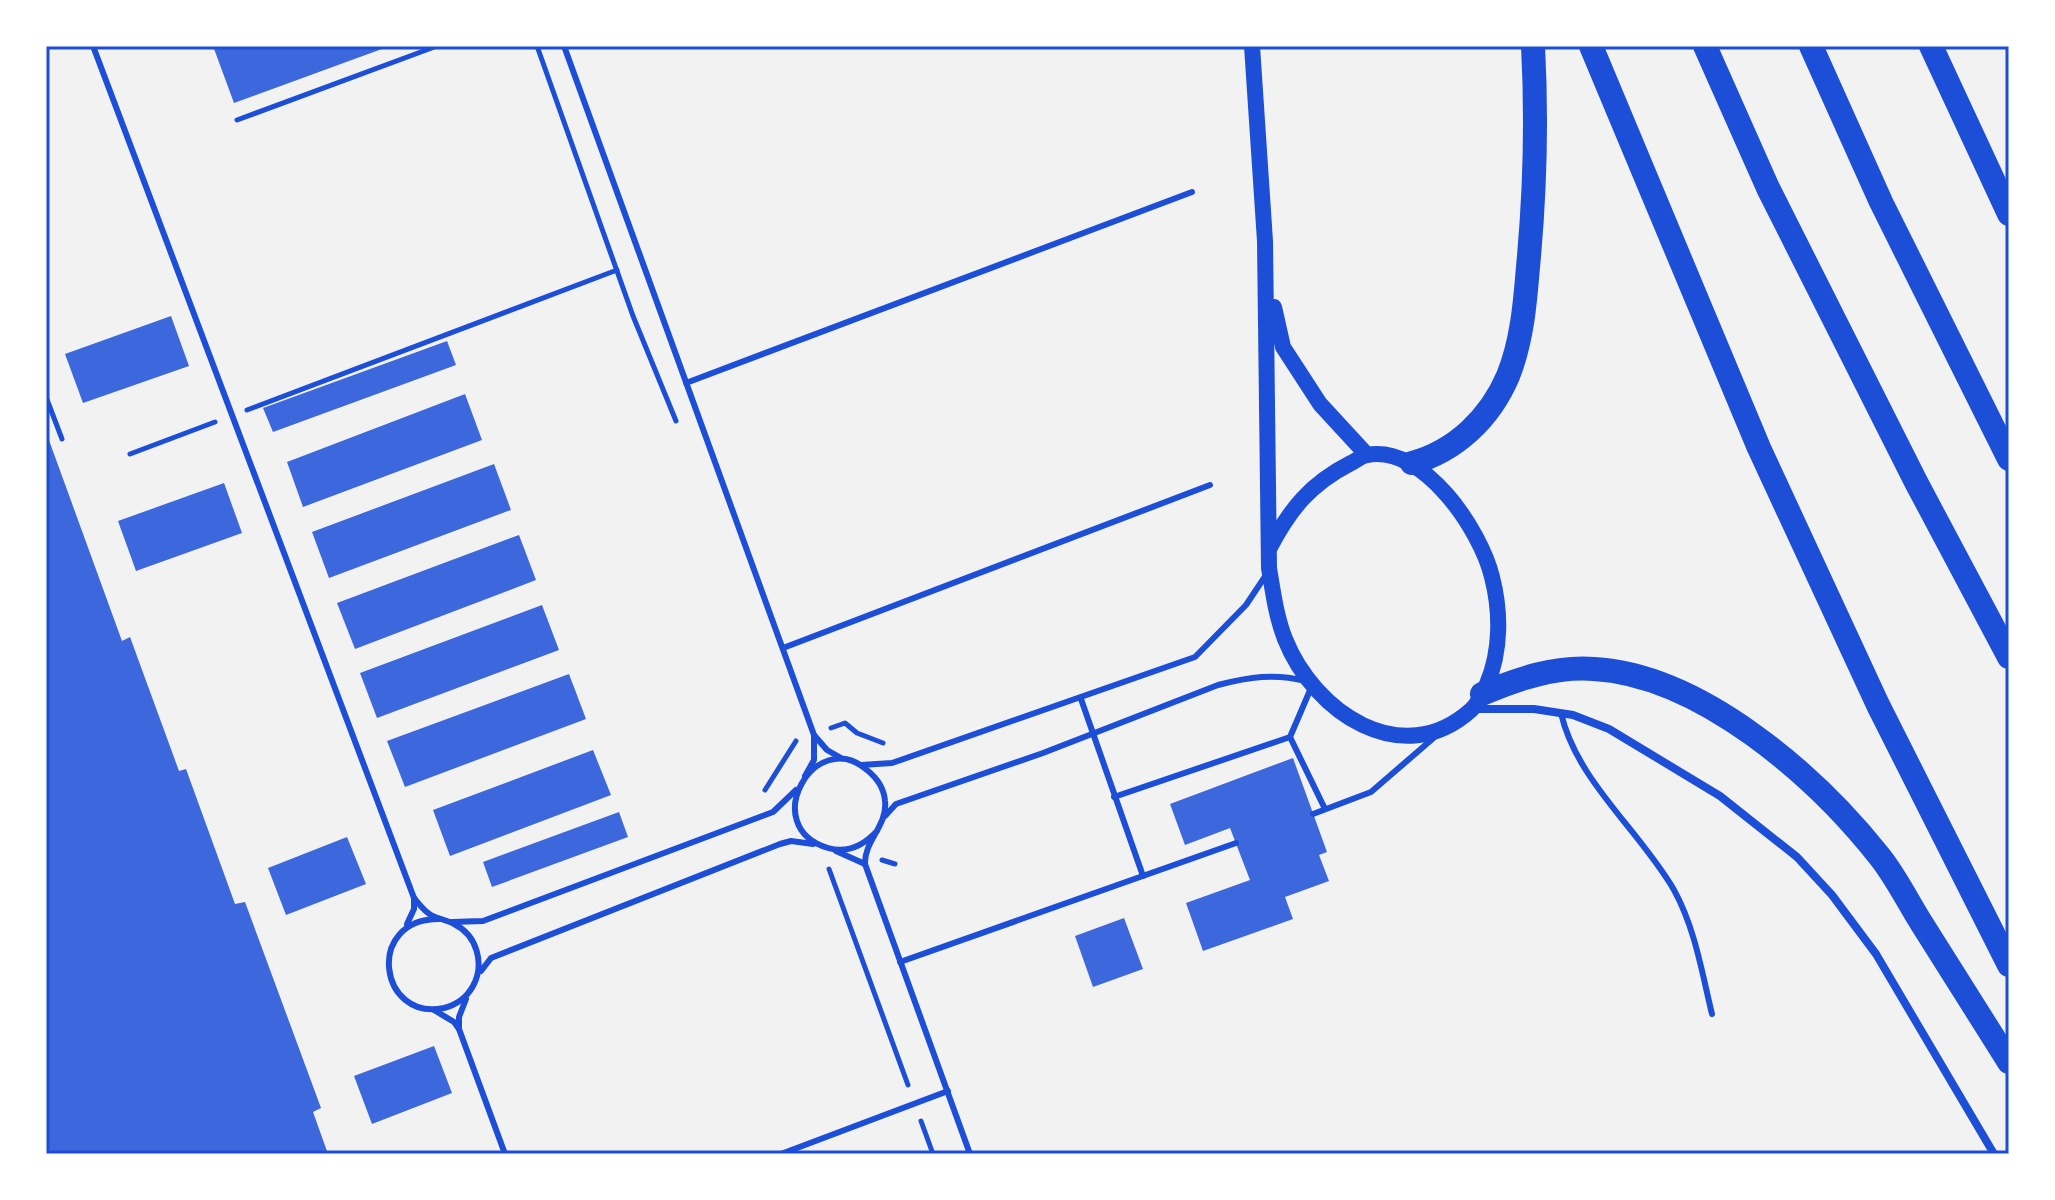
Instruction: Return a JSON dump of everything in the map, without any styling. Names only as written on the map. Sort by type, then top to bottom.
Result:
[{"type":"highway","points":[[1412,463],[1456,445],[1473,428],[1493,404],[1508,376],[1519,341],[1536,152],[1533,46]]},
{"type":"highway","points":[[1591,46],[1759,448],[1878,705],[2009,965]]},
{"type":"highway","points":[[1705,46],[1768,188],[1916,482],[2009,657]]},
{"type":"highway","points":[[1811,46],[1881,202],[2009,459]]},
{"type":"highway","points":[[1931,46],[2009,214]]},
{"type":"highway","points":[[1477,702],[1516,679],[1557,671],[1595,669],[1659,684],[1738,725],[1815,785],[1882,860],[2009,1062]]},
{"type":"main road","points":[[1252,46],[1265,241],[1269,568],[1277,617],[1286,642],[1311,683],[1350,718],[1370,730],[1390,736],[1423,736],[1446,727],[1477,702],[1496,663],[1498,604],[1492,576],[1471,526],[1432,480],[1412,463],[1367,455],[1337,470],[1296,504],[1269,549]]},
{"type":"main road","points":[[1265,241],[1277,327],[1283,347],[1320,404],[1367,455]]},
{"type":"street","points":[[1477,702],[1573,715],[1609,729],[1720,796],[1797,857],[1832,895],[1876,954],[1994,1154]]},
{"type":"lane","points":[[93,46],[414,898],[428,914],[452,922],[483,921],[773,812],[799,786],[814,760],[814,735],[564,46]]},
{"type":"lane","points":[[686,383],[1192,192]]},
{"type":"lane","points":[[783,648],[1210,485]]},
{"type":"lane","points":[[861,765],[892,763],[1195,657],[1246,605],[1269,568]]},
{"type":"lane","points":[[970,1154],[865,864],[868,847],[883,819],[896,804],[1218,685],[1247,677],[1272,675],[1311,683],[1290,737],[1325,809]]},
{"type":"lane","points":[[1081,699],[1143,876]]},
{"type":"lane","points":[[1561,713],[1573,752],[1674,890],[1687,916],[1712,1014]]},
{"type":"lane","points":[[1313,814],[1371,792],[1446,727]]},
{"type":"lane","points":[[814,735],[827,750],[861,765],[876,777],[886,804],[883,819]]},
{"type":"lane","points":[[1114,797],[1290,737]]},
{"type":"lane","points":[[805,776],[824,762],[852,762]]},
{"type":"lane","points":[[799,786],[795,812],[800,827],[810,839],[824,847]]},
{"type":"lane","points":[[834,850],[854,848],[867,842],[877,831]]},
{"type":"lane","points":[[459,1029],[463,1005],[484,964],[491,958],[780,844],[803,842],[834,850],[865,864]]},
{"type":"lane","points":[[900,962],[1236,843]]},
{"type":"lane","points":[[414,898],[411,920],[394,941],[388,956],[388,971],[394,986],[404,998],[417,1006],[432,1009],[460,1001],[471,990]]},
{"type":"lane","points":[[404,929],[427,919],[440,919]]},
{"type":"lane","points":[[452,922],[472,939],[477,952],[477,977]]},
{"type":"lane","points":[[432,1009],[454,1022],[459,1029],[505,1154]]},
{"type":"lane","points":[[781,1154],[948,1091]]},
{"type":"path","points":[[237,120],[437,46]]},
{"type":"path","points":[[537,46],[617,270],[680,431]]},
{"type":"path","points":[[130,454],[617,270]]},
{"type":"path","points":[[46,397],[62,439]]},
{"type":"path","points":[[794,742],[845,723],[857,733],[890,746]]},
{"type":"path","points":[[829,868],[933,1154]]},
{"type":"building","points":[[213,46],[390,46],[234,103]]},
{"type":"building","points":[[171,316],[189,366],[83,403],[65,354]]},
{"type":"building","points":[[447,341],[456,365],[273,432],[263,408]]},
{"type":"building","points":[[465,394],[482,440],[303,507],[287,462]]},
{"type":"building","points":[[46,432],[122,641],[130,637],[179,771],[186,769],[235,904],[245,902],[321,1108],[313,1112],[328,1154],[46,1154]]},
{"type":"building","points":[[494,464],[511,510],[329,578],[312,532]]},
{"type":"building","points":[[224,483],[242,533],[136,571],[118,521]]},
{"type":"building","points":[[519,535],[536,580],[355,649],[337,603]]},
{"type":"building","points":[[542,605],[559,650],[377,718],[360,673]]},
{"type":"building","points":[[569,674],[586,719],[405,787],[387,741]]},
{"type":"building","points":[[593,750],[611,795],[450,856],[433,810]]},
{"type":"building","points":[[1293,758],[1327,852],[1319,855],[1329,881],[1285,897],[1293,919],[1203,951],[1186,903],[1250,880],[1230,828],[1185,845],[1170,804]]},
{"type":"building","points":[[619,812],[628,837],[492,887],[483,862]]},
{"type":"building","points":[[347,837],[366,884],[286,915],[268,868]]},
{"type":"building","points":[[1124,918],[1143,969],[1093,987],[1075,936]]},
{"type":"building","points":[[434,1046],[452,1093],[372,1124],[354,1076]]}]
